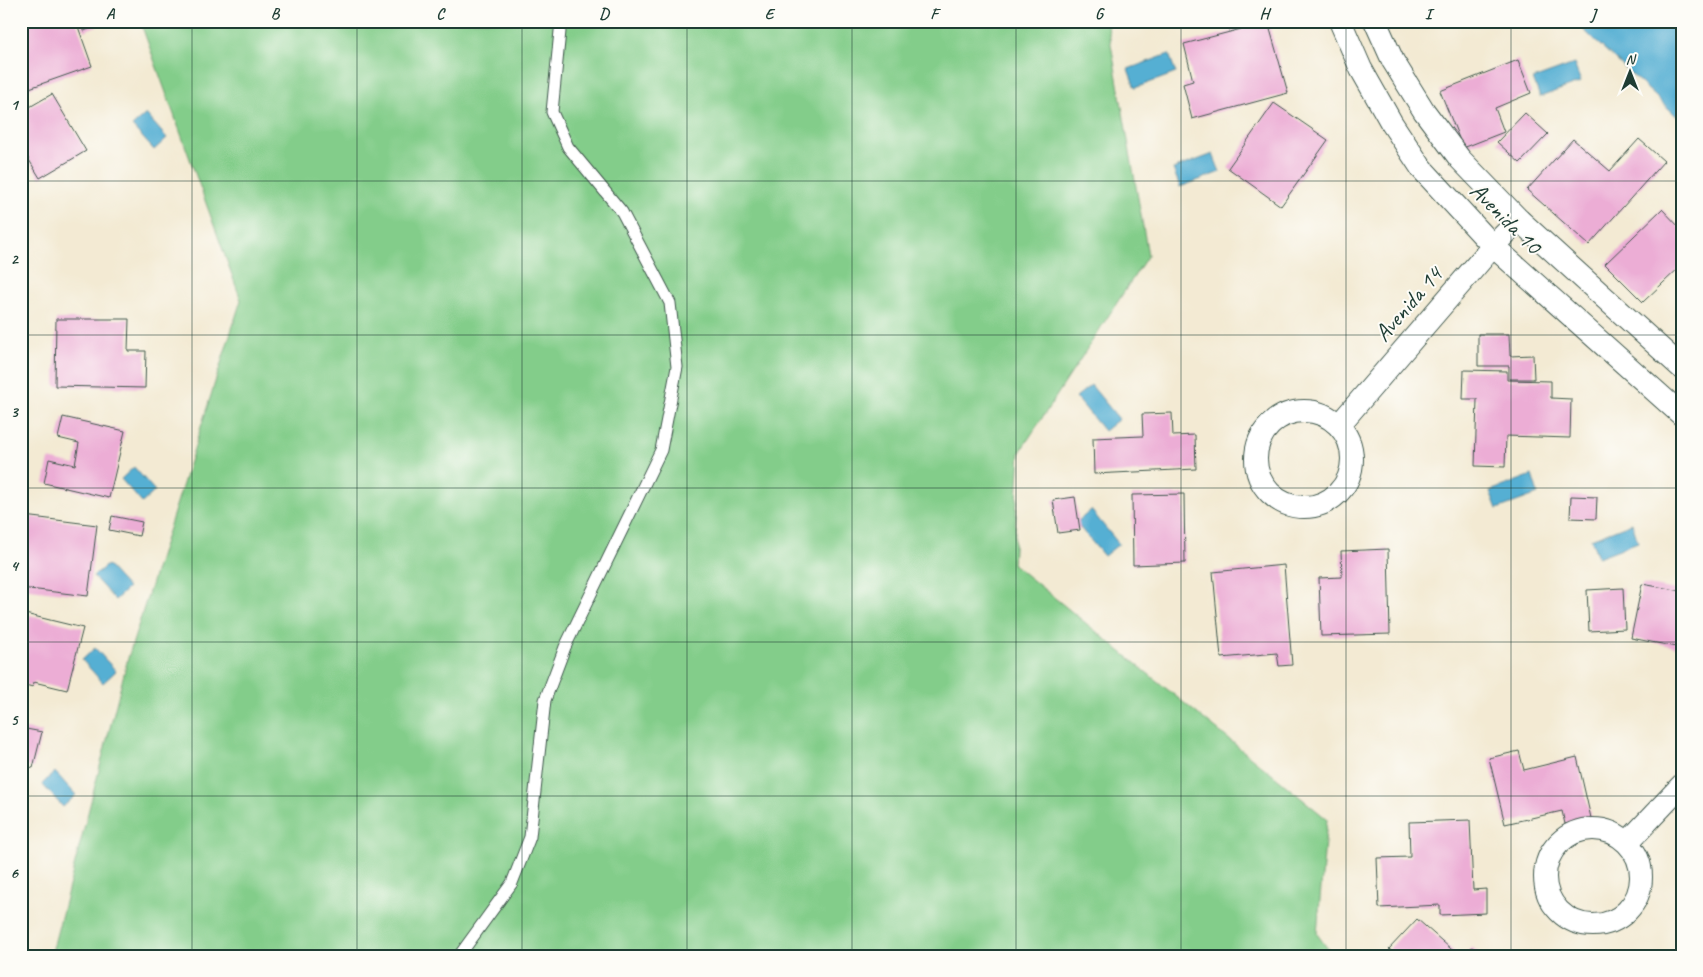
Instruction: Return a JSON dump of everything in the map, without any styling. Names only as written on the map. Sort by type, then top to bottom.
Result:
[{"type":"street","name":"Avenida 10","points":[[1340,21],[1391,122],[1422,169],[1493,246],[1680,410]]},
{"type":"street","name":"Avenida 10","points":[[1379,29],[1393,61],[1424,111],[1454,152],[1518,220],[1682,368]]},
{"type":"street","points":[[1353,50],[1379,29]]},
{"type":"street","name":"Avenida 14","points":[[1339,425],[1493,246],[1518,220]]},
{"type":"street","points":[[1292,411],[1301,411],[1318,412],[1339,425],[1352,447],[1351,472],[1338,494],[1316,506],[1291,506],[1269,492],[1256,470],[1257,445],[1270,424],[1292,411]]},
{"type":"street","points":[[1628,842],[1682,785]]},
{"type":"street","points":[[1604,829],[1628,842],[1642,867],[1639,894],[1623,916],[1596,926],[1570,920],[1550,900],[1544,873],[1554,847],[1576,831],[1604,829]]},
{"type":"lane","points":[[459,956],[512,883],[530,837],[545,700],[565,647],[661,450],[677,367],[670,304],[622,212],[568,147],[552,112],[561,21]]},
{"type":"green space","points":[[140,21],[1107,21],[1148,255],[1020,452],[1013,564],[1327,819],[1317,934],[1333,956],[51,956],[128,658],[241,300]]},
{"type":"water","points":[[1574,21],[1682,21],[1682,121]]},
{"type":"water","points":[[1169,54],[1176,73],[1135,88],[1128,69]]},
{"type":"water","points":[[1574,64],[1581,82],[1540,97],[1533,79]]},
{"type":"water","points":[[146,114],[167,138],[154,150],[132,126]]},
{"type":"water","points":[[1213,154],[1220,172],[1180,187],[1173,169]]},
{"type":"water","points":[[1091,385],[1119,419],[1104,431],[1076,397]]},
{"type":"water","points":[[134,467],[155,491],[142,503],[121,479]]},
{"type":"water","points":[[1532,475],[1538,494],[1497,509],[1490,491]]},
{"type":"water","points":[[1091,510],[1119,544],[1104,556],[1076,523]]},
{"type":"water","points":[[1632,523],[1638,542],[1598,557],[1591,539]]},
{"type":"water","points":[[107,565],[128,588],[115,600],[93,576]]},
{"type":"water","points":[[95,648],[116,671],[103,683],[82,660]]},
{"type":"water","points":[[55,772],[76,795],[63,807],[42,784]]},
{"type":"building","points":[[21,21],[76,21],[92,66],[21,91]]},
{"type":"building","points":[[80,21],[109,21],[84,31]]},
{"type":"building","points":[[1268,22],[1288,93],[1192,119],[1183,84],[1193,81],[1184,44]]},
{"type":"building","points":[[1518,60],[1531,93],[1495,108],[1504,132],[1463,148],[1440,91]]},
{"type":"building","points":[[52,94],[86,151],[40,178],[26,155],[21,158],[21,112]]},
{"type":"building","points":[[1274,103],[1328,140],[1281,206],[1228,168]]},
{"type":"building","points":[[1525,113],[1548,134],[1520,163],[1497,142]]},
{"type":"building","points":[[1573,139],[1610,171],[1639,139],[1664,161],[1589,245],[1527,190]]},
{"type":"building","points":[[1662,209],[1682,230],[1682,265],[1643,302],[1605,264]]},
{"type":"building","points":[[56,319],[129,319],[128,351],[146,351],[145,388],[55,386]]},
{"type":"building","points":[[1478,334],[1509,334],[1510,356],[1533,355],[1534,379],[1509,379],[1509,366],[1478,366]]},
{"type":"building","points":[[1464,370],[1507,371],[1507,380],[1551,381],[1551,398],[1571,399],[1570,438],[1506,436],[1505,467],[1475,466],[1477,399],[1463,399]]},
{"type":"building","points":[[1172,413],[1173,436],[1195,435],[1196,469],[1094,474],[1093,438],[1143,436],[1142,414]]},
{"type":"building","points":[[63,417],[125,431],[109,498],[44,483],[49,459],[75,465],[79,443],[58,438]]},
{"type":"building","points":[[1184,494],[1185,563],[1133,565],[1132,495]]},
{"type":"building","points":[[1571,496],[1597,497],[1596,519],[1570,518]]},
{"type":"building","points":[[1075,497],[1080,530],[1058,533],[1053,500]]},
{"type":"building","points":[[24,516],[97,525],[88,596],[21,588],[21,524],[24,524]]},
{"type":"building","points":[[112,516],[142,522],[139,536],[109,530]]},
{"type":"building","points":[[1388,549],[1390,634],[1321,636],[1319,578],[1342,577],[1341,551]]},
{"type":"building","points":[[1284,565],[1292,665],[1279,666],[1277,653],[1221,658],[1213,572]]},
{"type":"building","points":[[1642,584],[1682,591],[1682,648],[1631,638]]},
{"type":"building","points":[[1623,588],[1625,629],[1589,631],[1587,590]]},
{"type":"building","points":[[21,613],[83,628],[67,690],[34,682],[33,687],[21,684]]},
{"type":"building","points":[[21,728],[42,732],[33,768],[21,765]]},
{"type":"building","points":[[1519,751],[1524,770],[1577,757],[1591,818],[1565,824],[1562,811],[1505,824],[1489,758]]},
{"type":"building","points":[[1470,820],[1473,890],[1486,889],[1486,913],[1440,915],[1440,905],[1379,908],[1377,858],[1410,857],[1409,822]]},
{"type":"building","points":[[1417,919],[1459,956],[1397,956],[1389,949]]},
{"type":"building","points":[[1472,947],[1482,956],[1463,956]]}]
